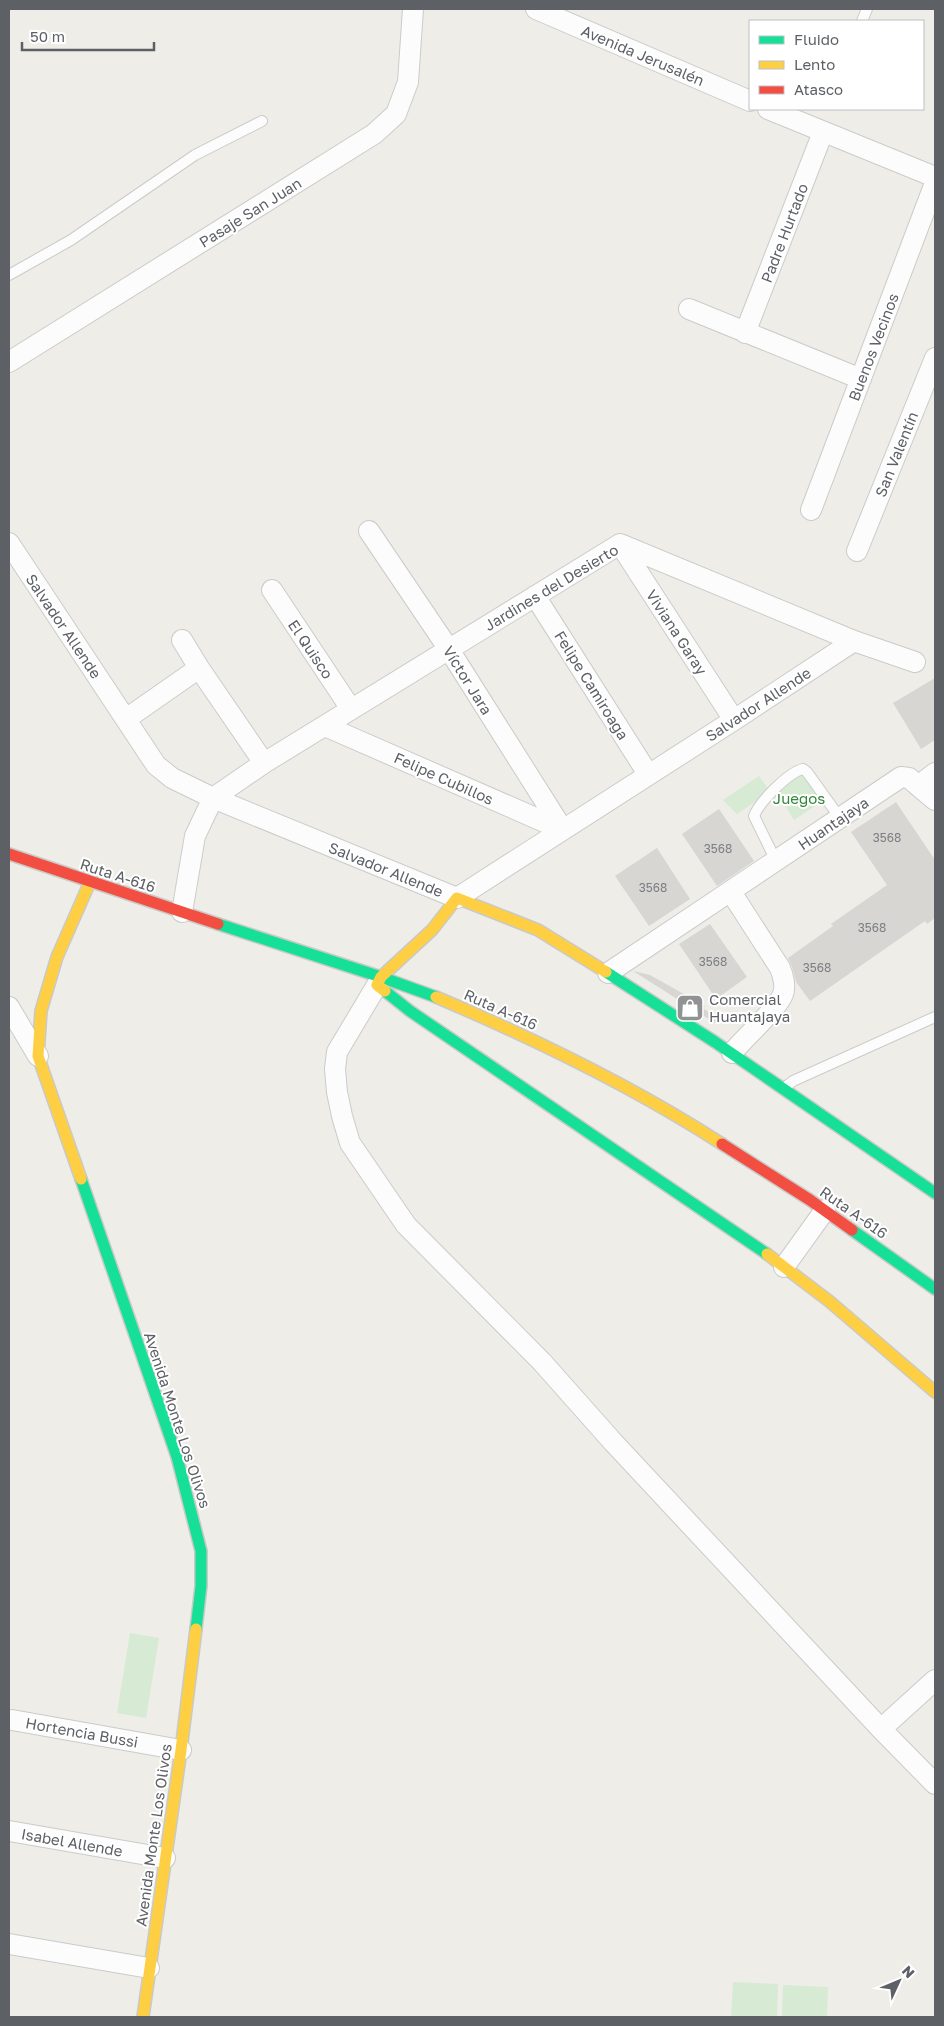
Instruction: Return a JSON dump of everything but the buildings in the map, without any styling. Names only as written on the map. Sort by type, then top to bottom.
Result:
[{"type":"street","name":"Pasaje San Juan","points":[[9,362],[374,134],[396,114],[408,82],[413,9]]},
{"type":"street","name":"Avenida Jerusalén","points":[[536,9],[749,101]]},
{"type":"street","points":[[770,110],[935,177]]},
{"type":"street","name":"Padre Hurtado","points":[[745,333],[823,132]]},
{"type":"street","name":"Buenos Vecinos","points":[[811,510],[935,183]]},
{"type":"street","points":[[689,309],[861,379]]},
{"type":"street","name":"San Valentín","points":[[858,551],[935,358]]},
{"type":"street","name":"Víctor Jara","points":[[369,531],[448,648],[563,830]]},
{"type":"street","name":"Salvador Allende","points":[[9,543],[156,765],[164,773],[213,798],[457,898],[734,720],[854,640]]},
{"type":"street","name":"Jardines del Desierto","points":[[213,798],[264,763],[448,648],[620,544],[854,640],[915,662]]},
{"type":"street","name":"Viviana Garay","points":[[620,544],[734,720]]},
{"type":"street","name":"El Quisco","points":[[272,590],[351,709]]},
{"type":"street","name":"Felipe Camiroaga","points":[[535,596],[648,774]]},
{"type":"street","points":[[182,640],[264,763]]},
{"type":"street","points":[[126,719],[199,668]]},
{"type":"street","name":"Felipe Cubillos","points":[[324,726],[563,830]]},
{"type":"street","points":[[918,786],[935,773]]},
{"type":"street","name":"Huantajaya","points":[[608,973],[901,777],[909,778],[935,800]]},
{"type":"street","points":[[182,912],[195,836],[213,798]]},
{"type":"street","name":"Ruta A-616","points":[[9,854],[379,981],[431,995],[518,1032],[593,1069],[713,1138],[826,1210],[935,1289]]},
{"type":"street","name":"Avenida Monte Los Olivos","points":[[90,882],[56,958],[41,1011],[38,1056],[177,1457],[201,1551],[201,1586],[181,1750],[142,2017]]},
{"type":"street","points":[[731,892],[780,968],[784,993],[778,1004],[732,1053]]},
{"type":"street","points":[[935,1193],[732,1053],[608,973],[538,930],[457,898],[446,916],[430,935],[379,981],[337,1052],[335,1069],[337,1092],[350,1143],[406,1225],[542,1362],[613,1442],[881,1729],[935,1784]]},
{"type":"street","points":[[379,981],[410,1011],[784,1267],[829,1301],[935,1392]]},
{"type":"street","points":[[9,1007],[38,1056]]},
{"type":"street","points":[[784,1267],[826,1210]]},
{"type":"street","points":[[881,1729],[935,1680]]},
{"type":"street","name":"Hortencia Bussi","points":[[12,1720],[181,1750]]},
{"type":"street","name":"Isabel Allende","points":[[9,1831],[165,1858]]},
{"type":"street","points":[[9,1944],[149,1968]]},
{"type":"lane","points":[[9,275],[71,240],[195,156],[262,121]]},
{"type":"lane","points":[[776,862],[754,816],[763,801],[794,774],[804,769],[840,818]]},
{"type":"lane","points":[[783,1088],[802,1077],[935,1016]]},
{"type":"green space","name":"Juegos","points":[[802,773],[821,802],[794,820],[777,793]]},
{"type":"green space","name":"Juegos","points":[[759,776],[770,792],[737,814],[723,800]]},
{"type":"green space","points":[[130,1633],[159,1638],[146,1718],[117,1713]]},
{"type":"green space","points":[[733,1982],[778,1984],[777,2017],[731,2017]]},
{"type":"green space","points":[[783,1985],[828,1987],[827,2017],[782,2017]]},
{"type":"traffic: fast","points":[[218,924],[381,977],[436,997]]},
{"type":"traffic: fast","points":[[606,972],[715,1042],[935,1193]]},
{"type":"traffic: fast","points":[[385,991],[410,1011],[767,1254]]},
{"type":"traffic: fast","points":[[81,1179],[177,1457],[201,1551],[201,1586],[196,1629]]},
{"type":"traffic: fast","points":[[852,1230],[935,1289]]},
{"type":"traffic: slow","points":[[81,1179],[38,1056],[41,1011],[57,957],[90,882]]},
{"type":"traffic: slow","points":[[385,991],[377,985],[381,977],[432,930],[457,898],[538,930],[606,972]]},
{"type":"traffic: slow","points":[[436,997],[582,1064],[653,1102],[722,1144]]},
{"type":"traffic: slow","points":[[767,1254],[829,1301],[935,1392]]},
{"type":"traffic: slow","points":[[143,2017],[181,1750],[196,1629]]},
{"type":"traffic: jam","points":[[9,854],[218,924]]},
{"type":"traffic: jam","points":[[722,1144],[810,1200],[852,1230]]},
{"type":"place","name":"Comercial Huantajaya","points":[[690,1008]]}]
